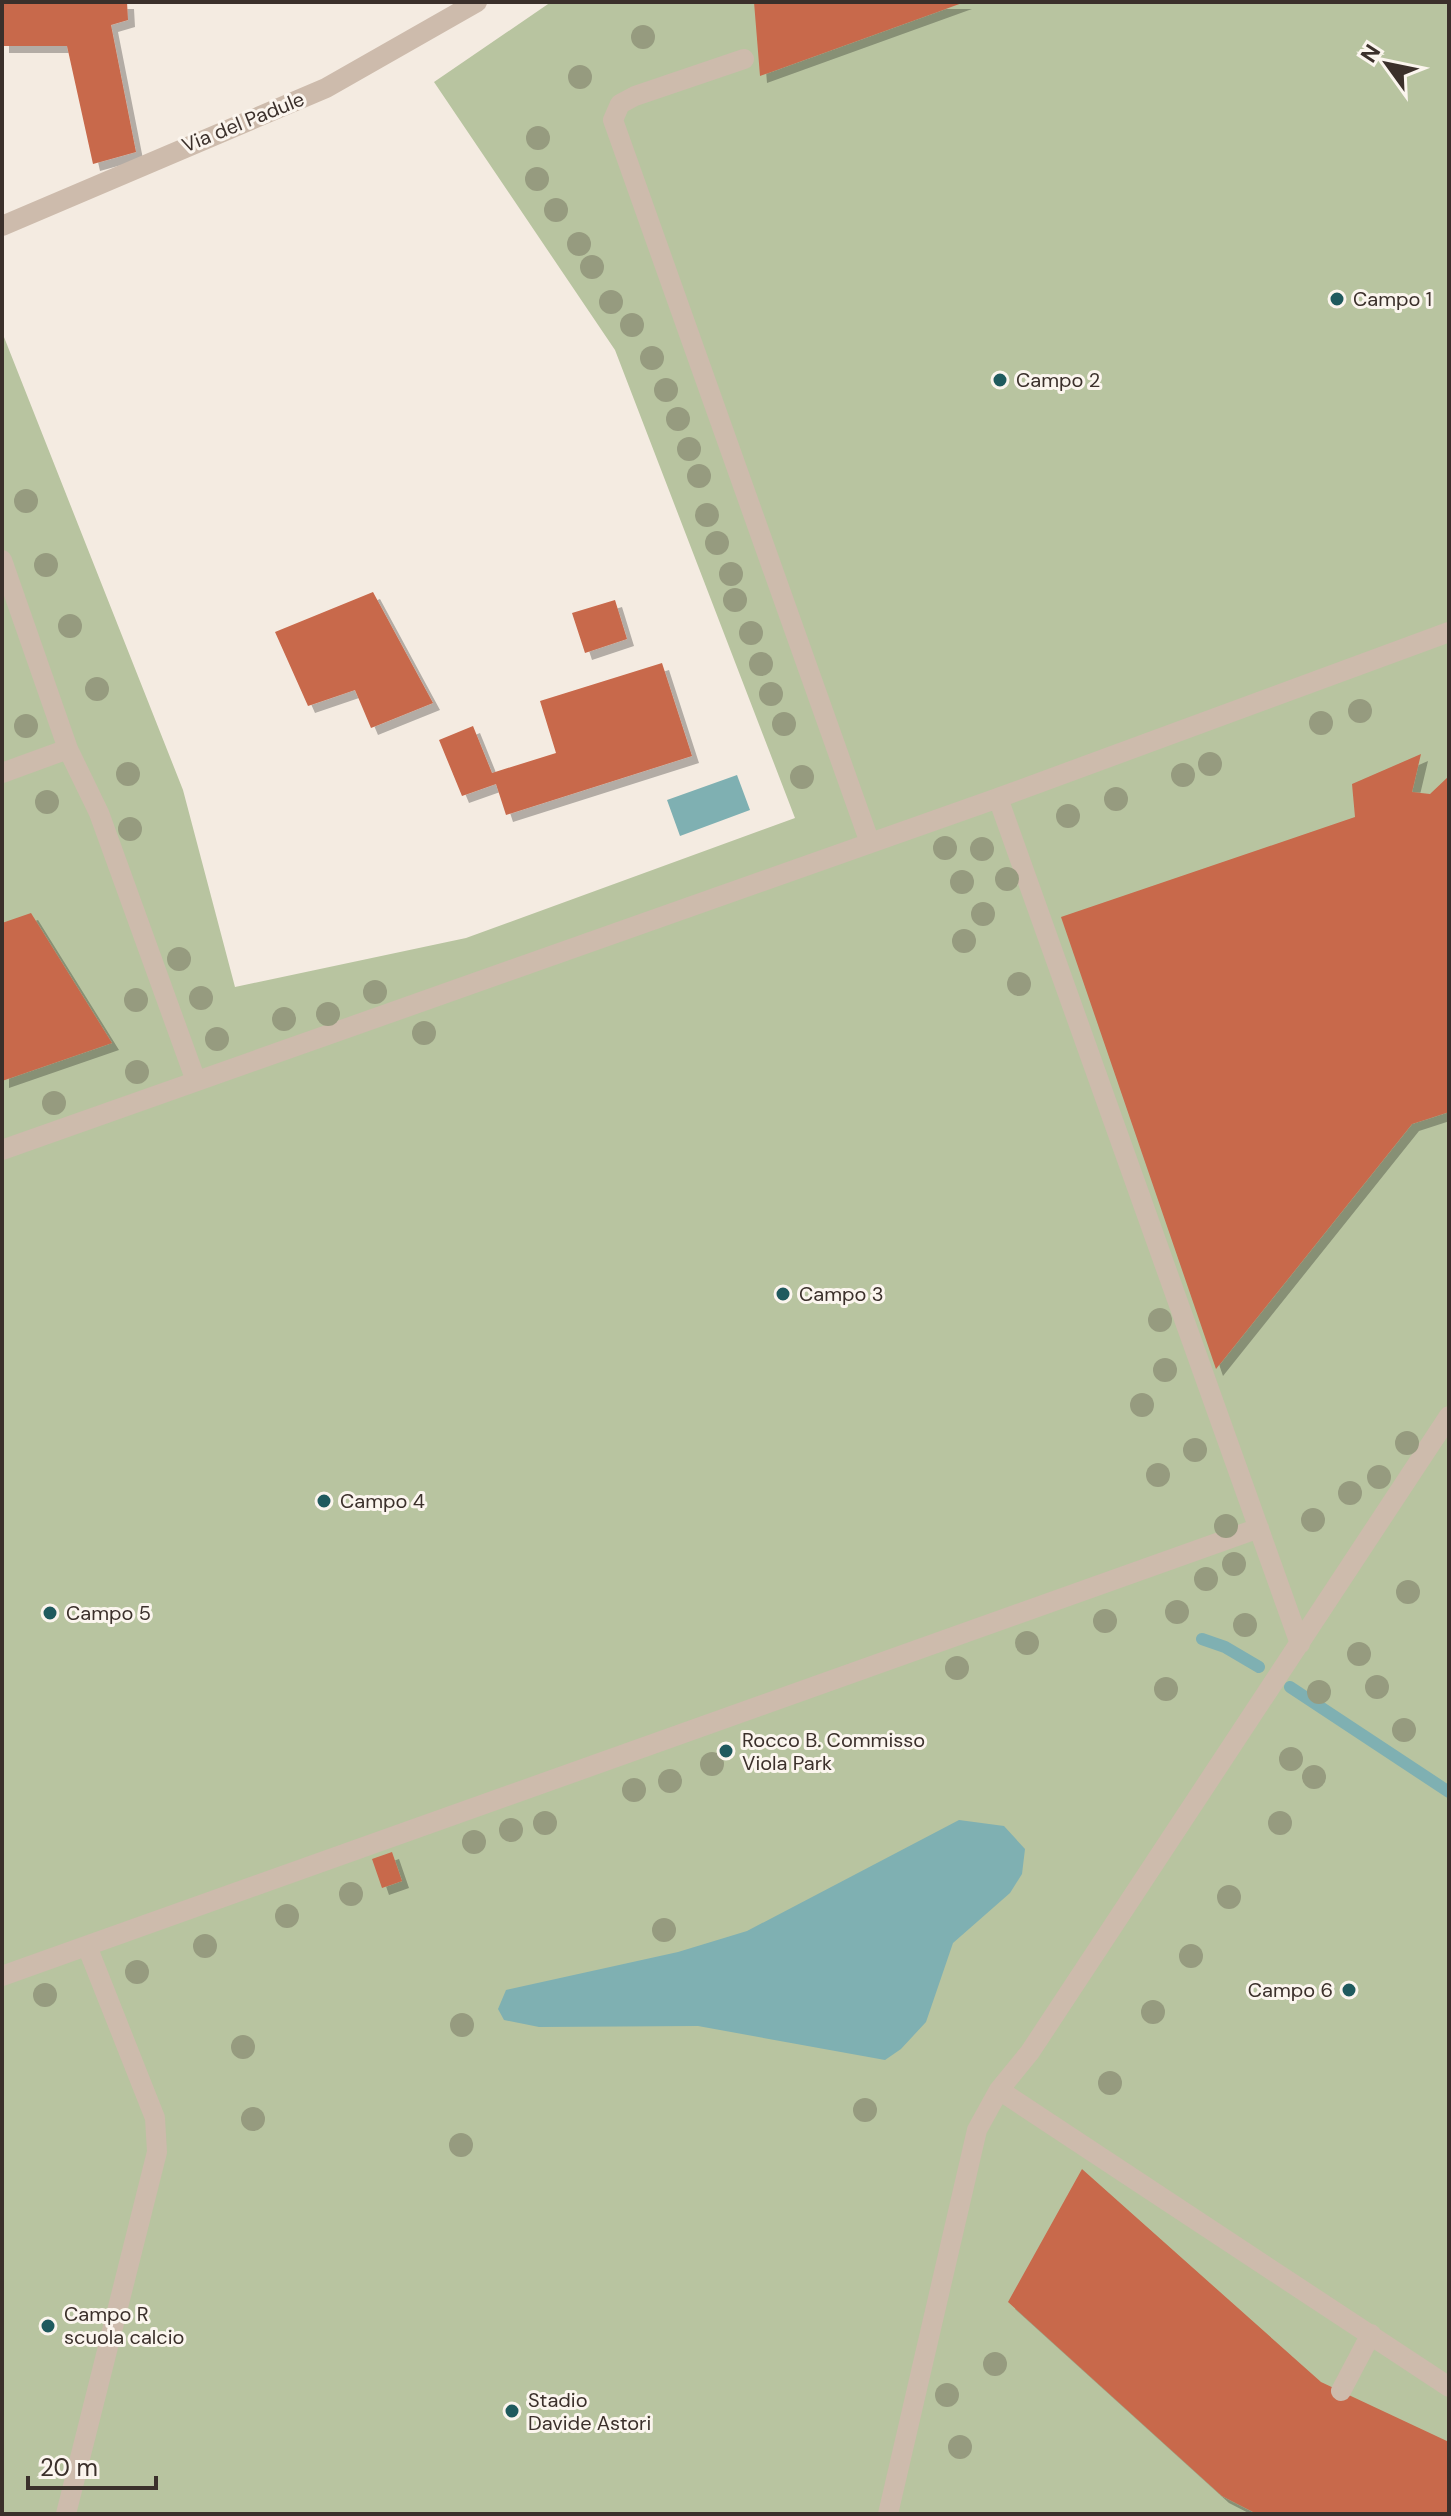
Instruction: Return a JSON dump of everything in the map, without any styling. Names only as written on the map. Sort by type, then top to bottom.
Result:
[{"type":"street","name":"Via del Padule","points":[[2,226],[326,88],[477,2]]},
{"type":"street","points":[[744,59],[635,96],[620,104],[613,120],[870,843]]},
{"type":"street","points":[[2,560],[68,749],[99,813],[196,1081]]},
{"type":"street","points":[[2,1150],[998,798],[1449,632]]},
{"type":"street","points":[[2,773],[68,749]]},
{"type":"street","points":[[998,798],[1300,1644]]},
{"type":"street","points":[[888,2514],[977,2130],[999,2090],[1030,2052],[1449,1416]]},
{"type":"street","points":[[2,1976],[1259,1528]]},
{"type":"street","points":[[66,2514],[157,2152],[155,2118],[87,1946]]},
{"type":"street","points":[[999,2090],[1449,2387]]},
{"type":"street","points":[[1341,2391],[1371,2334]]},
{"type":"green space","name":"Rocco B. Commisso Viola Park","points":[[551,2],[1449,2],[1449,2514],[2,2514],[2,332],[183,790],[235,987],[466,938],[795,818],[615,350],[434,82]]},
{"type":"water","points":[[737,775],[750,810],[680,836],[667,800]]},
{"type":"water","points":[[959,1820],[1004,1826],[1025,1849],[1022,1874],[1010,1893],[953,1943],[926,2022],[901,2049],[885,2060],[698,2026],[539,2027],[504,2020],[498,2009],[506,1990],[678,1952],[747,1931]]},
{"type":"building","points":[[2,2],[127,2],[128,20],[111,25],[136,152],[93,164],[67,46],[2,46]]},
{"type":"building","points":[[754,2],[965,2],[760,76]]},
{"type":"building","points":[[373,592],[433,703],[371,728],[355,690],[308,706],[275,632]]},
{"type":"building","points":[[615,600],[627,639],[585,653],[572,613]]},
{"type":"building","points":[[662,663],[692,756],[506,815],[496,784],[462,796],[439,740],[473,726],[492,773],[556,753],[540,701]]},
{"type":"building","points":[[1421,754],[1412,792],[1430,794],[1449,776],[1449,1112],[1412,1124],[1216,1369],[1061,917],[1355,817],[1352,784]]},
{"type":"building","points":[[31,913],[112,1043],[2,1081],[2,923]]},
{"type":"building","points":[[392,1852],[402,1881],[382,1888],[372,1859]]},
{"type":"building","points":[[1082,2169],[1321,2382],[1449,2442],[1449,2514],[1257,2514],[1222,2496],[1008,2302]]},
{"type":"waterway","points":[[1202,1639],[1225,1647],[1259,1667]]},
{"type":"waterway","points":[[1290,1687],[1449,1792]]},
{"type":"place","name":"Campo 1","points":[[1337,299]]},
{"type":"place","name":"Campo 2","points":[[1000,380]]},
{"type":"place","name":"Campo 3","points":[[783,1294]]},
{"type":"place","name":"Campo 4","points":[[324,1501]]},
{"type":"place","name":"Campo 5","points":[[50,1613]]},
{"type":"place","name":"Rocco B. Commisso Viola Park","points":[[726,1751]]},
{"type":"place","name":"Campo 6","points":[[1349,1990]]},
{"type":"place","name":"Campo R scuola calcio","points":[[48,2326]]},
{"type":"place","name":"Stadio Davide Astori","points":[[512,2411]]}]
